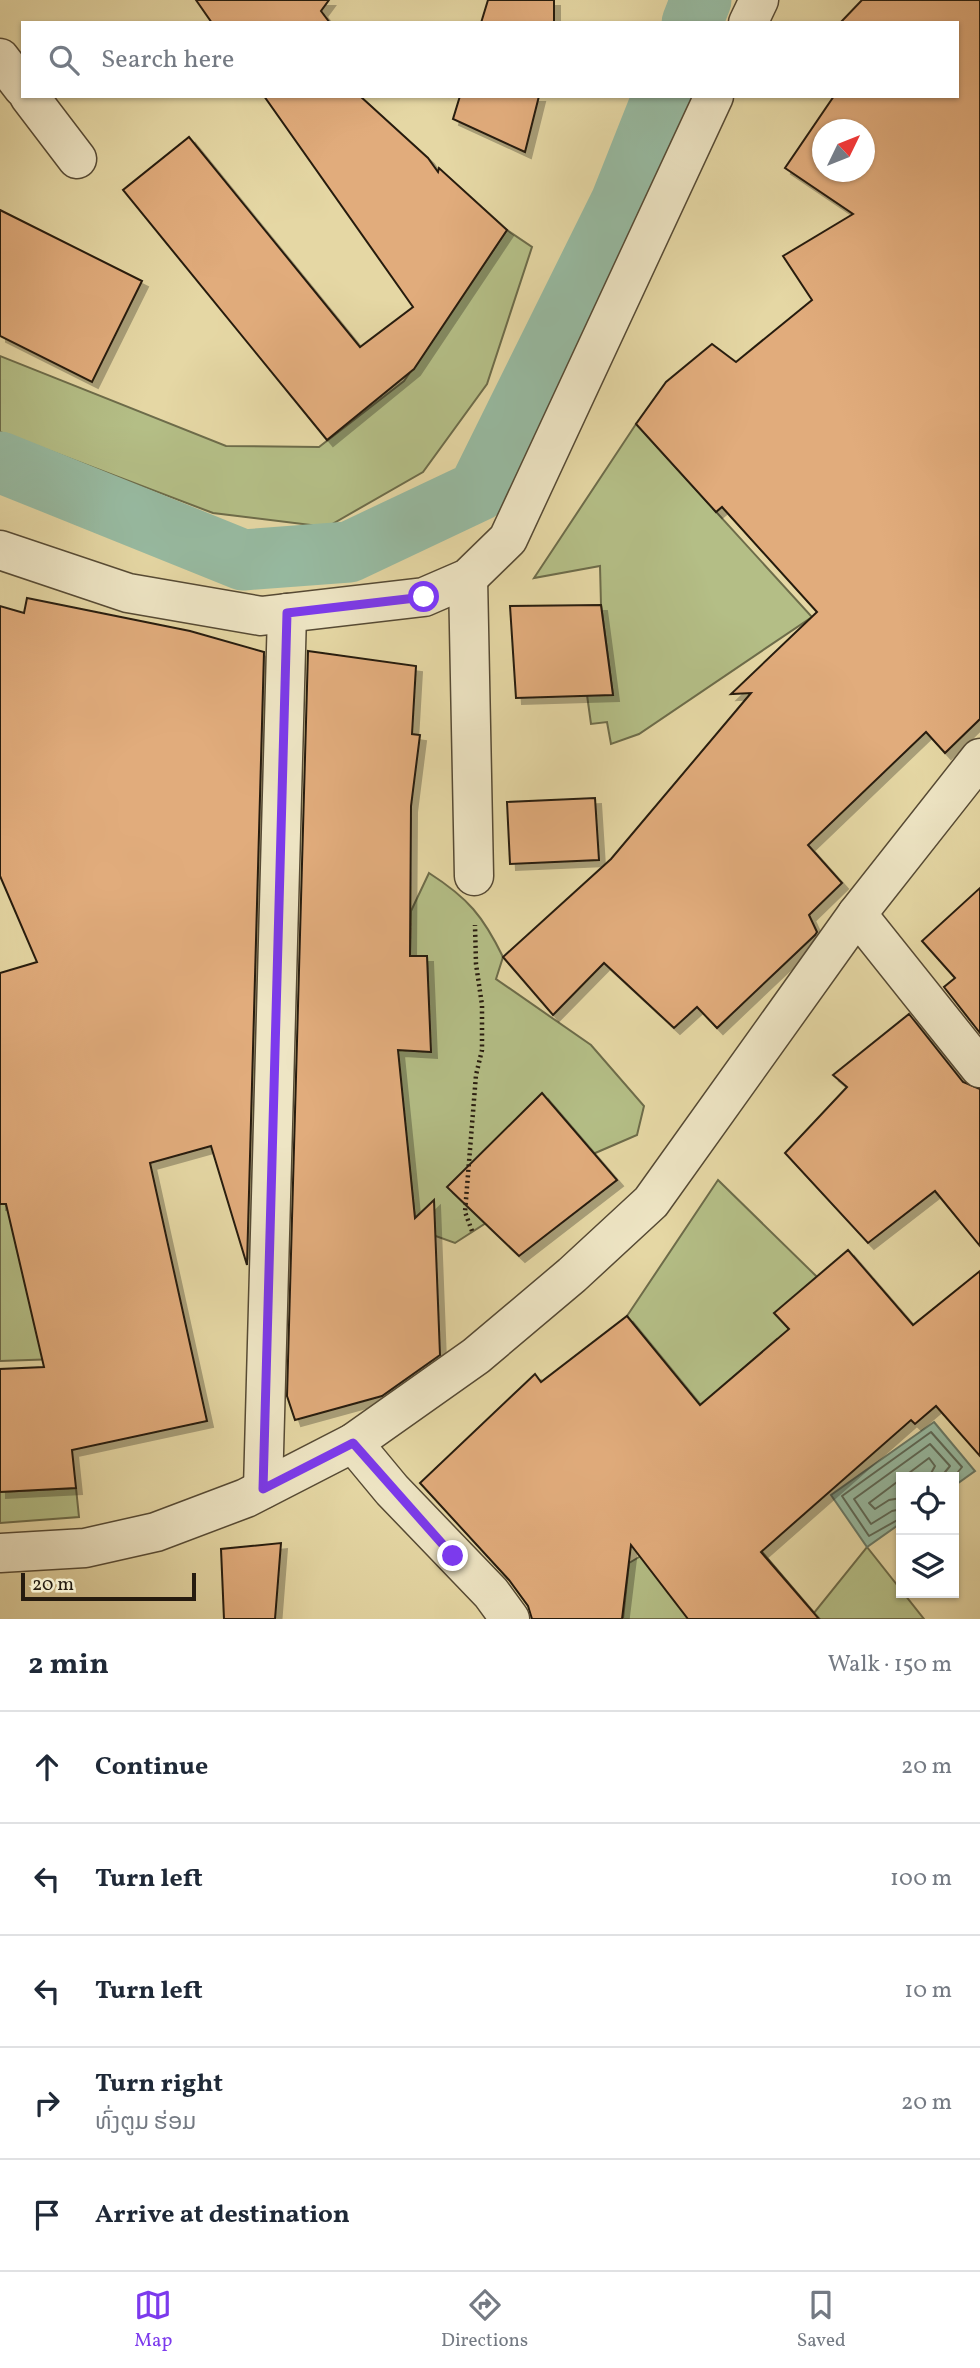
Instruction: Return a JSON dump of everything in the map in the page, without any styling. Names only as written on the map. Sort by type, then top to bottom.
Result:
[{"type":"street","points":[[749,21],[759,0]]},
{"type":"street","points":[[0,58],[21,85]]},
{"type":"street","points":[[31,98],[77,159]]},
{"type":"street","points":[[0,550],[128,593],[261,616],[424,597],[468,578],[508,539],[713,98]]},
{"type":"street","points":[[468,578],[474,876]]},
{"type":"street","points":[[263,1489],[287,613]]},
{"type":"street","points":[[0,1553],[85,1548],[156,1532],[263,1489],[353,1443],[476,1356],[572,1275],[651,1202],[857,914],[980,758]]},
{"type":"street","points":[[857,914],[980,1068]]},
{"type":"street","points":[[353,1443],[392,1490],[491,1594],[510,1619]]},
{"type":"path","points":[[472,1231],[465,1212],[476,1074],[482,1050],[474,876]]},
{"type":"shaded area","points":[[507,230],[532,247],[487,384],[423,472],[327,527],[213,513],[0,432],[0,356],[226,446],[319,447],[404,381]]},
{"type":"shaded area","points":[[636,424],[812,617],[639,734],[611,744],[607,722],[591,724],[587,695],[613,695],[601,605],[600,566],[534,578]]},
{"type":"shaded area","points":[[429,873],[464,900],[488,930],[503,957],[496,979],[591,1045],[644,1106],[637,1135],[593,1154],[455,1243],[416,1229],[397,1050],[430,1052],[427,956],[410,956],[411,911]]},
{"type":"shaded area","points":[[718,1180],[858,1317],[775,1313],[817,1361],[777,1339],[731,1379],[765,1419],[740,1526],[814,1613],[867,1547],[896,1584],[896,1598],[907,1598],[924,1619],[623,1619],[629,1563],[719,1510],[627,1316]]},
{"type":"shaded area","points":[[0,1204],[6,1204],[57,1359],[0,1361]]},
{"type":"shaded area","points":[[76,1488],[79,1517],[0,1523],[0,1492]]},
{"type":"water","points":[[934,1422],[975,1471],[959,1482],[959,1472],[896,1472],[896,1527],[867,1547],[831,1495]]},
{"type":"building","points":[[196,0],[329,0],[321,11],[328,21],[211,21]]},
{"type":"building","points":[[488,0],[554,0],[554,21],[482,21]]},
{"type":"building","points":[[862,0],[980,0],[980,719],[945,753],[926,732],[808,845],[842,883],[809,915],[817,932],[815,935],[717,1028],[697,1007],[674,1028],[604,963],[553,1015],[503,957],[611,859],[751,693],[731,694],[817,612],[722,507],[716,512],[636,424],[666,382],[712,344],[736,362],[812,300],[783,256],[853,214],[785,168],[812,128],[812,182],[875,182],[875,119],[818,119],[833,98],[959,98],[959,21],[842,21]]},
{"type":"building","points":[[265,98],[362,98],[428,158],[438,172],[439,168],[507,230],[414,369],[327,440],[123,190],[189,137],[360,347],[413,307]]},
{"type":"building","points":[[459,98],[538,98],[525,152],[453,119]]},
{"type":"building","points":[[0,210],[142,281],[92,382],[0,336]]},
{"type":"building","points":[[27,598],[190,631],[264,652],[247,1265],[211,1146],[150,1163],[207,1421],[72,1450],[76,1488],[0,1492],[0,1369],[44,1367],[6,1204],[0,1204],[0,973],[37,962],[0,876],[0,606],[24,613]]},
{"type":"building","points":[[601,605],[613,695],[516,698],[510,606]]},
{"type":"building","points":[[308,651],[416,666],[412,734],[420,735],[411,806],[410,956],[427,956],[431,1052],[398,1050],[415,1218],[434,1200],[440,1355],[382,1396],[295,1420],[287,1396]]},
{"type":"building","points":[[595,798],[599,860],[510,864],[507,802]]},
{"type":"building","points":[[980,888],[980,1033],[944,987],[955,978],[922,941]]},
{"type":"building","points":[[909,1014],[963,1082],[980,1089],[980,1246],[935,1191],[868,1243],[785,1153],[847,1087],[833,1075]]},
{"type":"building","points":[[542,1093],[617,1180],[519,1256],[447,1187]]},
{"type":"building","points":[[848,1250],[913,1325],[980,1271],[980,1456],[936,1406],[915,1424],[911,1420],[761,1552],[819,1619],[688,1619],[631,1545],[622,1619],[532,1619],[528,1606],[509,1580],[420,1483],[535,1374],[541,1382],[627,1316],[700,1405],[789,1329],[774,1313]]},
{"type":"building","points":[[281,1543],[275,1619],[224,1619],[221,1549]]},
{"type":"waterway","points":[[693,21],[701,0]]},
{"type":"waterway","points":[[0,462],[243,560],[349,552],[478,491],[621,202],[662,98]]},
{"type":"route","points":[[424,597],[287,613],[263,1489],[353,1443],[453,1556]]}]
